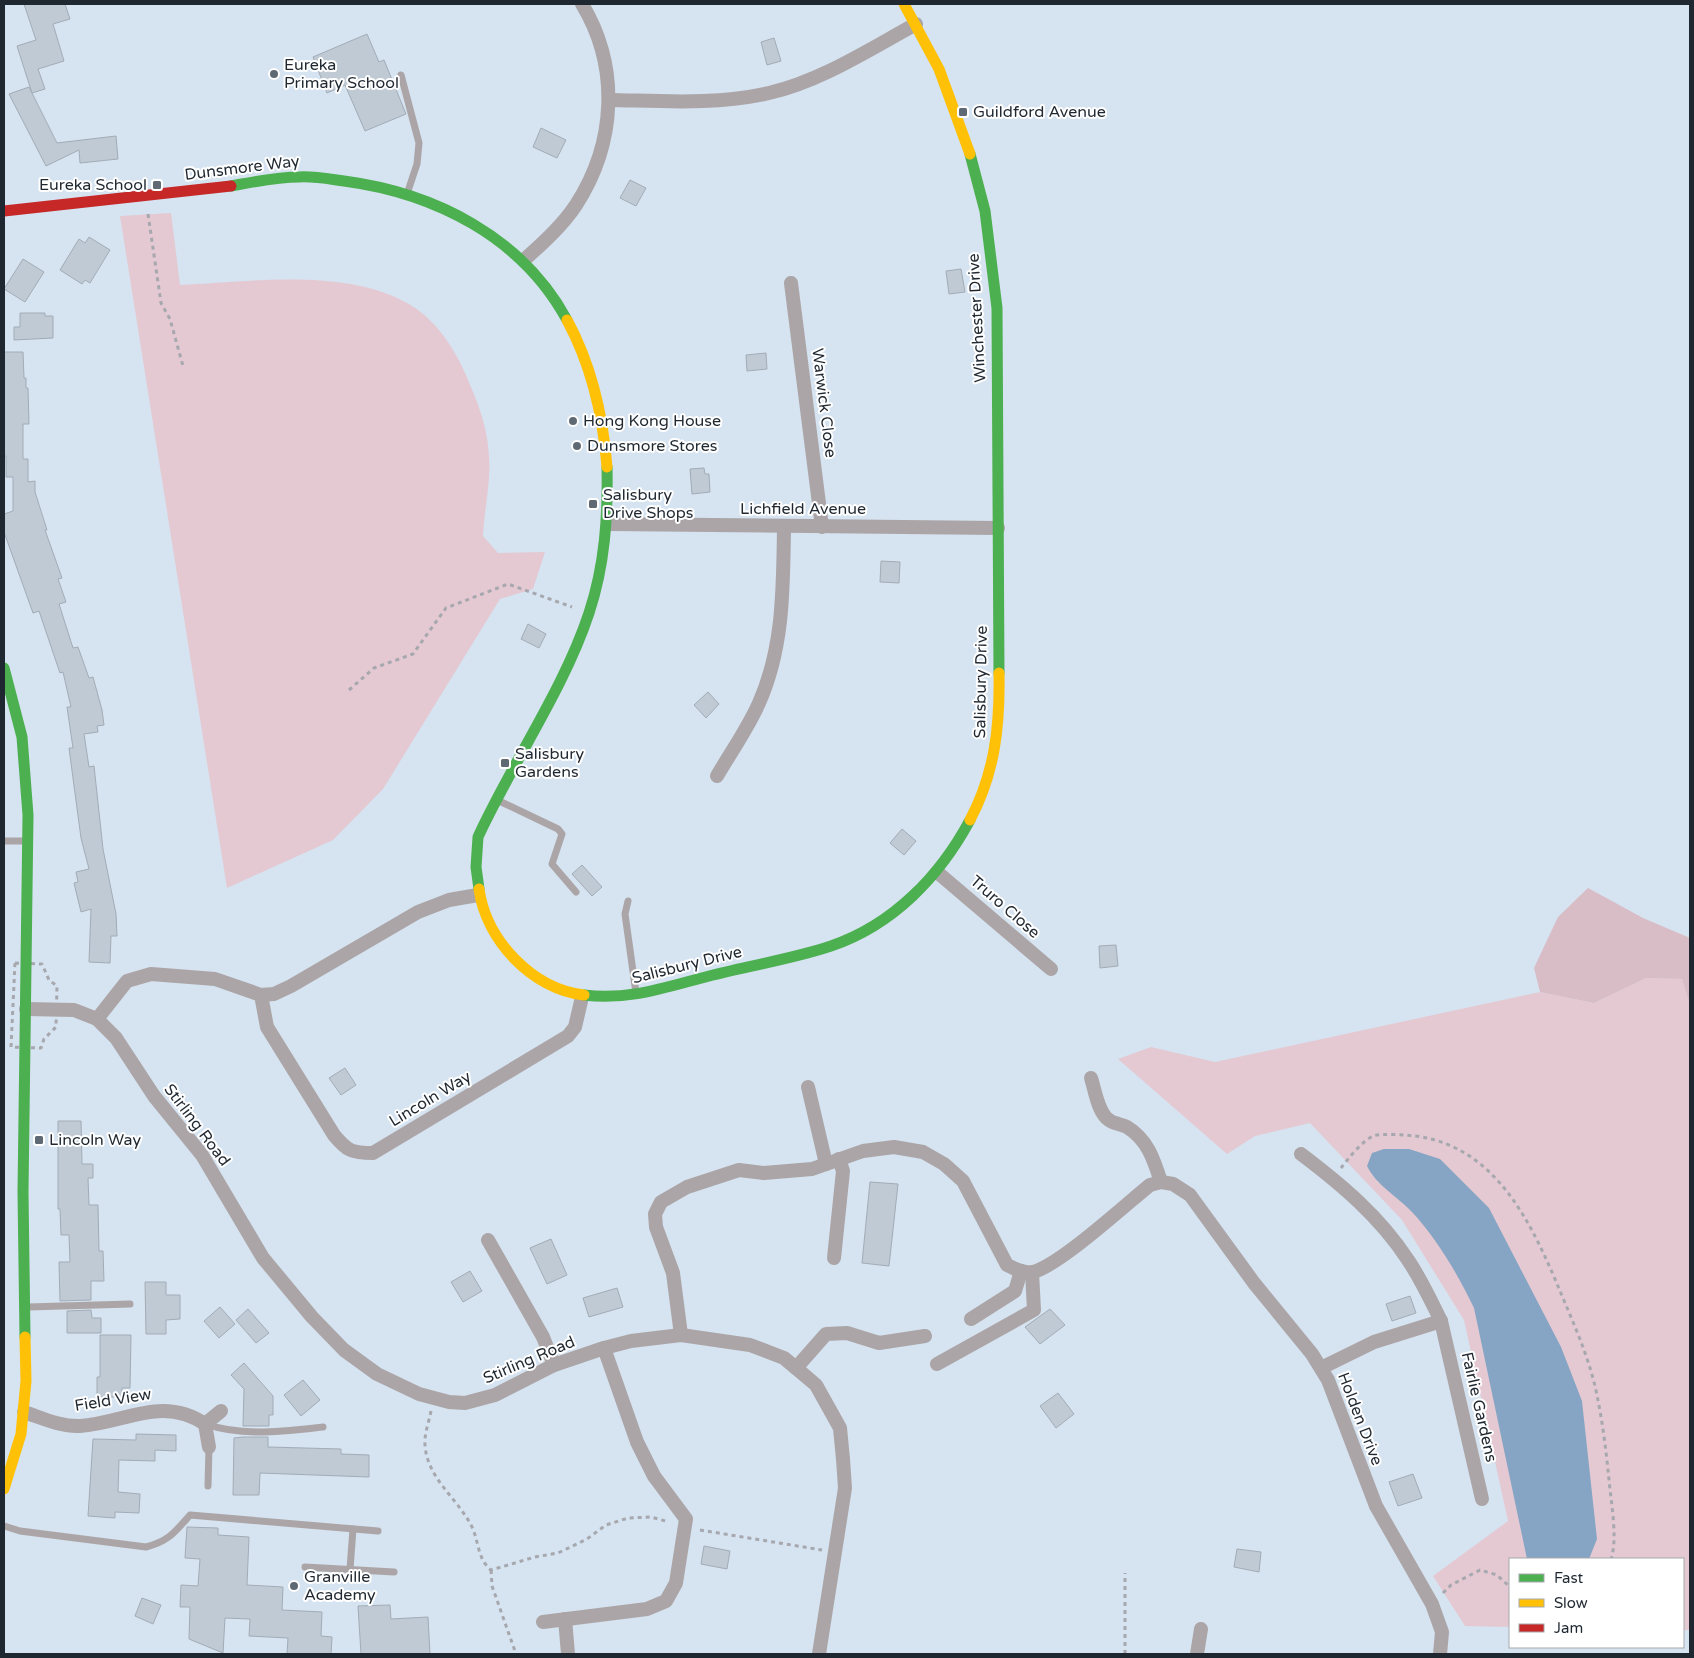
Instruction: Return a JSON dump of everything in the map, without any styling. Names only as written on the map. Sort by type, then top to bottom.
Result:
[{"type":"main road","name":"Winchester Drive","points":[[904,4],[916,24],[944,83],[963,131],[980,187],[986,217],[996,287],[998,528]]},
{"type":"main road","name":"Dunsmore Way","points":[[4,211],[311,176],[371,184],[426,200],[470,220],[524,260]]},
{"type":"main road","points":[[524,260],[557,298],[588,362],[596,388],[605,435],[608,524]]},
{"type":"main road","name":"Salisbury Drive","points":[[608,524],[600,571],[589,613],[566,668],[478,837],[475,868],[478,895],[498,941],[511,957],[528,972],[545,982],[582,997],[637,996],[783,959],[844,940],[868,930],[924,887],[937,872],[970,822],[994,757],[1000,718],[998,528]]},
{"type":"main road","points":[[4,668],[22,737],[28,841],[23,1192],[26,1307],[24,1412],[15,1458],[4,1490]]},
{"type":"street","points":[[524,260],[561,224],[590,181],[604,144],[610,100],[606,66],[599,39],[582,4]]},
{"type":"street","points":[[610,100],[723,100],[770,92],[811,78],[916,24]]},
{"type":"street","name":"Warwick Close","points":[[790,283],[822,527]]},
{"type":"street","name":"Lichfield Avenue","points":[[608,524],[998,528]]},
{"type":"street","points":[[717,776],[759,704],[770,670],[782,610],[784,527]]},
{"type":"street","name":"Truro Close","points":[[937,872],[1051,969]]},
{"type":"street","points":[[97,1019],[127,981],[151,974],[215,979],[261,995],[274,994],[418,912],[449,900],[478,895]]},
{"type":"street","name":"Lincoln Way","points":[[261,995],[267,1027],[334,1135],[345,1148],[358,1152],[373,1153],[568,1036],[575,1027],[582,997]]},
{"type":"street","name":"Stirling Road","points":[[26,1009],[74,1010],[97,1019],[116,1038],[154,1096],[202,1155],[263,1258],[312,1317],[344,1350],[378,1374],[419,1394],[449,1402],[465,1403],[495,1395],[554,1366],[604,1348],[631,1341],[681,1335],[750,1345],[784,1358],[816,1384],[840,1428],[845,1488],[819,1654]]},
{"type":"street","points":[[971,1319],[1015,1292],[1026,1272],[1062,1256],[1150,1185],[1161,1182],[1151,1152],[1141,1137],[1126,1126],[1108,1120],[1100,1109],[1091,1078]]},
{"type":"street","points":[[808,1087],[833,1162],[843,1171],[834,1258]]},
{"type":"street","points":[[681,1335],[673,1273],[656,1227],[655,1214],[661,1202],[687,1187],[739,1170],[764,1172],[812,1170],[863,1151],[894,1147],[923,1152],[944,1164],[963,1180],[1007,1265],[1026,1272]]},
{"type":"street","name":"Fairlie Gardens","points":[[1301,1154],[1333,1178],[1376,1220],[1409,1260],[1441,1321],[1482,1500]]},
{"type":"street","name":"Holden Drive","points":[[1161,1182],[1173,1184],[1190,1195],[1254,1283],[1312,1354],[1321,1368],[1328,1380],[1376,1506],[1432,1604],[1442,1632],[1440,1654]]},
{"type":"street","points":[[488,1240],[543,1337],[554,1366]]},
{"type":"street","points":[[937,1364],[1034,1310],[1026,1272]]},
{"type":"street","points":[[1321,1368],[1374,1342],[1441,1321]]},
{"type":"street","points":[[796,1368],[826,1334],[847,1333],[879,1343],[925,1336]]},
{"type":"street","points":[[543,1622],[647,1609],[666,1601],[676,1583],[686,1519],[654,1476],[637,1442],[604,1348]]},
{"type":"street","name":"Field View","points":[[24,1412],[52,1422],[77,1426],[98,1424],[154,1410],[170,1411],[184,1412],[205,1424]]},
{"type":"street","points":[[210,1447],[205,1424],[222,1411]]},
{"type":"street","points":[[565,1619],[568,1654]]},
{"type":"street","points":[[1197,1654],[1200,1629]]},
{"type":"lane","points":[[400,75],[418,143],[417,164],[407,194]]},
{"type":"lane","points":[[496,800],[558,829],[562,834],[552,864],[576,892]]},
{"type":"lane","points":[[4,841],[28,841]]},
{"type":"lane","points":[[628,901],[625,914],[637,996]]},
{"type":"lane","points":[[26,1307],[130,1304]]},
{"type":"lane","points":[[205,1424],[222,1430],[280,1432],[323,1427]]},
{"type":"lane","points":[[208,1486],[210,1447]]},
{"type":"lane","points":[[4,1526],[20,1531],[146,1548],[163,1543],[171,1537],[190,1515],[378,1531]]},
{"type":"lane","points":[[350,1569],[354,1529]]},
{"type":"lane","points":[[305,1567],[394,1572]]},
{"type":"path","points":[[146,196],[161,303],[170,319],[183,366]]},
{"type":"path","points":[[349,690],[374,668],[413,654],[446,608],[508,584],[589,613]]},
{"type":"path","points":[[1333,1178],[1354,1152],[1374,1136],[1405,1135],[1429,1138],[1475,1158],[1501,1182],[1515,1201],[1546,1258],[1580,1336],[1595,1386],[1605,1444],[1612,1516],[1611,1558]]},
{"type":"path","points":[[434,1398],[425,1445],[429,1464],[442,1486],[471,1526],[484,1565],[491,1570]]},
{"type":"path","points":[[491,1570],[535,1557],[558,1553],[587,1539],[606,1525],[628,1518],[652,1517],[685,1526],[835,1552]]},
{"type":"path","points":[[491,1570],[492,1586],[516,1654]]},
{"type":"path","points":[[1432,1604],[1450,1585],[1480,1570],[1497,1575],[1509,1586]]},
{"type":"path","points":[[1125,1654],[1126,1573]]},
{"type":"shaded area","points":[[171,213],[180,285],[265,280],[324,281],[380,291],[405,302],[426,316],[443,335],[457,357],[476,399],[485,427],[489,467],[483,536],[498,553],[545,552],[533,589],[500,599],[383,789],[333,840],[227,888],[120,216]]},
{"type":"shaded area","points":[[1588,888],[1643,918],[1690,938],[1690,1004],[1682,979],[1646,978],[1594,1003],[1540,992],[1534,968],[1558,917]]},
{"type":"shaded area","points":[[1646,978],[1683,979],[1690,1004],[1690,1630],[1684,1630],[1684,1558],[1509,1558],[1509,1627],[1465,1626],[1433,1576],[1508,1521],[1464,1320],[1402,1220],[1310,1123],[1255,1136],[1227,1154],[1118,1059],[1151,1047],[1215,1062],[1540,992],[1594,1003]]},
{"type":"water","points":[[1384,1149],[1409,1149],[1440,1159],[1489,1208],[1561,1347],[1582,1401],[1597,1539],[1589,1558],[1527,1558],[1474,1308],[1454,1271],[1430,1234],[1412,1212],[1371,1173],[1367,1166],[1372,1153]]},
{"type":"building","points":[[24,4],[65,4],[70,19],[53,24],[64,61],[38,69],[45,89],[32,93],[17,46],[36,40]]},
{"type":"building","points":[[367,34],[379,62],[384,60],[406,114],[365,131],[345,85],[327,93],[313,57]]},
{"type":"building","points":[[774,38],[781,61],[767,65],[761,42]]},
{"type":"building","points":[[29,87],[57,143],[116,136],[118,159],[80,163],[79,150],[46,166],[9,94]]},
{"type":"building","points":[[541,128],[566,140],[557,158],[533,147]]},
{"type":"building","points":[[630,180],[646,188],[636,206],[620,198]]},
{"type":"building","points":[[89,237],[110,250],[90,283],[85,280],[82,284],[60,270],[79,239],[85,243]]},
{"type":"building","points":[[23,259],[44,272],[25,302],[4,289]]},
{"type":"building","points":[[961,269],[965,292],[949,294],[946,271]]},
{"type":"building","points":[[20,313],[45,313],[45,316],[53,316],[53,338],[14,340],[14,327],[20,327]]},
{"type":"building","points":[[4,352],[23,352],[24,378],[26,378],[26,388],[28,388],[29,424],[23,424],[23,459],[28,459],[28,482],[35,481],[35,492],[47,530],[45,530],[62,578],[58,579],[66,602],[59,604],[73,648],[78,647],[89,678],[93,677],[102,710],[104,725],[97,726],[98,732],[84,734],[89,767],[94,766],[103,849],[116,914],[117,936],[111,936],[110,963],[89,962],[91,909],[81,912],[74,883],[78,882],[76,872],[89,869],[81,838],[69,748],[73,748],[67,707],[71,707],[63,672],[60,673],[39,611],[33,613],[4,532],[4,514],[13,511],[13,477],[6,477],[6,456],[4,456]]},
{"type":"building","points":[[766,353],[767,369],[747,371],[746,355]]},
{"type":"building","points":[[704,468],[705,474],[709,474],[710,492],[692,494],[690,469]]},
{"type":"building","points":[[881,561],[900,562],[899,583],[880,582]]},
{"type":"building","points":[[528,624],[546,634],[539,648],[521,639]]},
{"type":"building","points":[[708,692],[719,704],[706,718],[694,705]]},
{"type":"building","points":[[902,829],[916,841],[904,855],[890,843]]},
{"type":"building","points":[[582,865],[602,887],[592,896],[572,874]]},
{"type":"building","points":[[1116,945],[1118,966],[1100,968],[1099,946]]},
{"type":"building","points":[[345,1068],[356,1085],[341,1095],[329,1078]]},
{"type":"building","points":[[58,1121],[81,1121],[82,1164],[93,1164],[93,1178],[88,1178],[89,1205],[98,1205],[99,1251],[103,1251],[104,1281],[91,1281],[91,1300],[60,1301],[59,1262],[70,1262],[69,1235],[61,1235],[60,1209],[58,1209]]},
{"type":"building","points":[[870,1182],[898,1184],[889,1266],[862,1263]]},
{"type":"building","points":[[551,1239],[567,1275],[547,1284],[530,1248]]},
{"type":"building","points":[[470,1271],[482,1291],[463,1302],[451,1282]]},
{"type":"building","points":[[145,1282],[166,1282],[166,1295],[180,1295],[180,1319],[166,1320],[166,1334],[146,1334]]},
{"type":"building","points":[[617,1288],[623,1307],[589,1317],[583,1298]]},
{"type":"building","points":[[1410,1296],[1416,1313],[1392,1321],[1386,1304]]},
{"type":"building","points":[[220,1307],[235,1324],[219,1338],[204,1321]]},
{"type":"building","points":[[248,1309],[269,1333],[256,1343],[236,1320]]},
{"type":"building","points":[[1050,1309],[1065,1325],[1040,1344],[1025,1327]]},
{"type":"building","points":[[91,1310],[92,1318],[101,1318],[101,1333],[67,1333],[67,1311]]},
{"type":"building","points":[[100,1335],[131,1335],[130,1388],[122,1388],[122,1397],[97,1397],[97,1377],[100,1377]]},
{"type":"building","points":[[244,1363],[273,1396],[273,1415],[269,1415],[269,1426],[243,1426],[244,1389],[231,1375]]},
{"type":"building","points":[[303,1380],[320,1400],[301,1416],[284,1395]]},
{"type":"building","points":[[1058,1393],[1074,1414],[1056,1428],[1040,1406]]},
{"type":"building","points":[[136,1434],[176,1435],[176,1451],[155,1450],[155,1461],[119,1460],[118,1492],[140,1494],[139,1513],[115,1512],[115,1518],[88,1516],[93,1439],[136,1440]]},
{"type":"building","points":[[268,1437],[268,1447],[341,1449],[341,1454],[369,1455],[369,1477],[260,1473],[259,1495],[233,1495],[234,1438]]},
{"type":"building","points":[[1413,1474],[1422,1498],[1398,1506],[1389,1482]]},
{"type":"building","points":[[187,1527],[218,1528],[218,1535],[249,1537],[247,1585],[283,1587],[282,1610],[322,1612],[321,1636],[332,1637],[331,1654],[287,1654],[288,1638],[249,1636],[250,1619],[225,1618],[223,1653],[189,1639],[190,1607],[180,1607],[181,1585],[198,1586],[200,1559],[185,1558]]},
{"type":"building","points":[[704,1546],[730,1551],[727,1569],[701,1564]]},
{"type":"building","points":[[1237,1549],[1261,1552],[1259,1572],[1234,1567]]},
{"type":"building","points":[[142,1598],[161,1605],[153,1624],[135,1616]]},
{"type":"building","points":[[390,1605],[391,1619],[428,1617],[430,1654],[361,1654],[358,1606]]},
{"type":"traffic: fast","points":[[970,154],[985,211],[997,308],[999,673]]},
{"type":"traffic: fast","points":[[231,186],[282,178],[322,178],[378,187],[411,196],[443,208],[473,224],[501,243],[526,265],[548,291],[567,320]]},
{"type":"traffic: fast","points":[[479,889],[476,867],[478,837],[566,670],[589,613],[602,559],[607,504],[607,467]]},
{"type":"traffic: fast","points":[[4,668],[22,737],[28,815],[23,1192],[25,1337]]},
{"type":"traffic: fast","points":[[584,995],[617,996],[649,991],[802,955],[854,937],[894,912],[929,879],[958,841],[970,820]]},
{"type":"traffic: slow","points":[[904,4],[939,69],[970,154]]},
{"type":"traffic: slow","points":[[567,320],[576,337],[595,391],[603,429],[607,467]]},
{"type":"traffic: slow","points":[[970,820],[985,785],[994,749],[997,730],[999,673]]},
{"type":"traffic: slow","points":[[479,889],[483,908],[491,926],[515,959],[547,983],[565,991],[584,995]]},
{"type":"traffic: slow","points":[[4,1489],[21,1434],[26,1381],[25,1337]]},
{"type":"traffic: jam","points":[[4,211],[231,186]]},
{"type":"place","name":"Eureka Primary School","points":[[274,74]]},
{"type":"place","name":"Guildford Avenue","points":[[963,112]]},
{"type":"place","name":"Eureka School","points":[[157,185]]},
{"type":"place","name":"Hong Kong House","points":[[573,421]]},
{"type":"place","name":"Dunsmore Stores","points":[[577,446]]},
{"type":"place","name":"Salisbury Drive Shops","points":[[593,504]]},
{"type":"place","name":"Salisbury Gardens","points":[[505,763]]},
{"type":"place","name":"Lincoln Way","points":[[39,1140]]},
{"type":"place","name":"Granville Academy","points":[[294,1586]]}]
